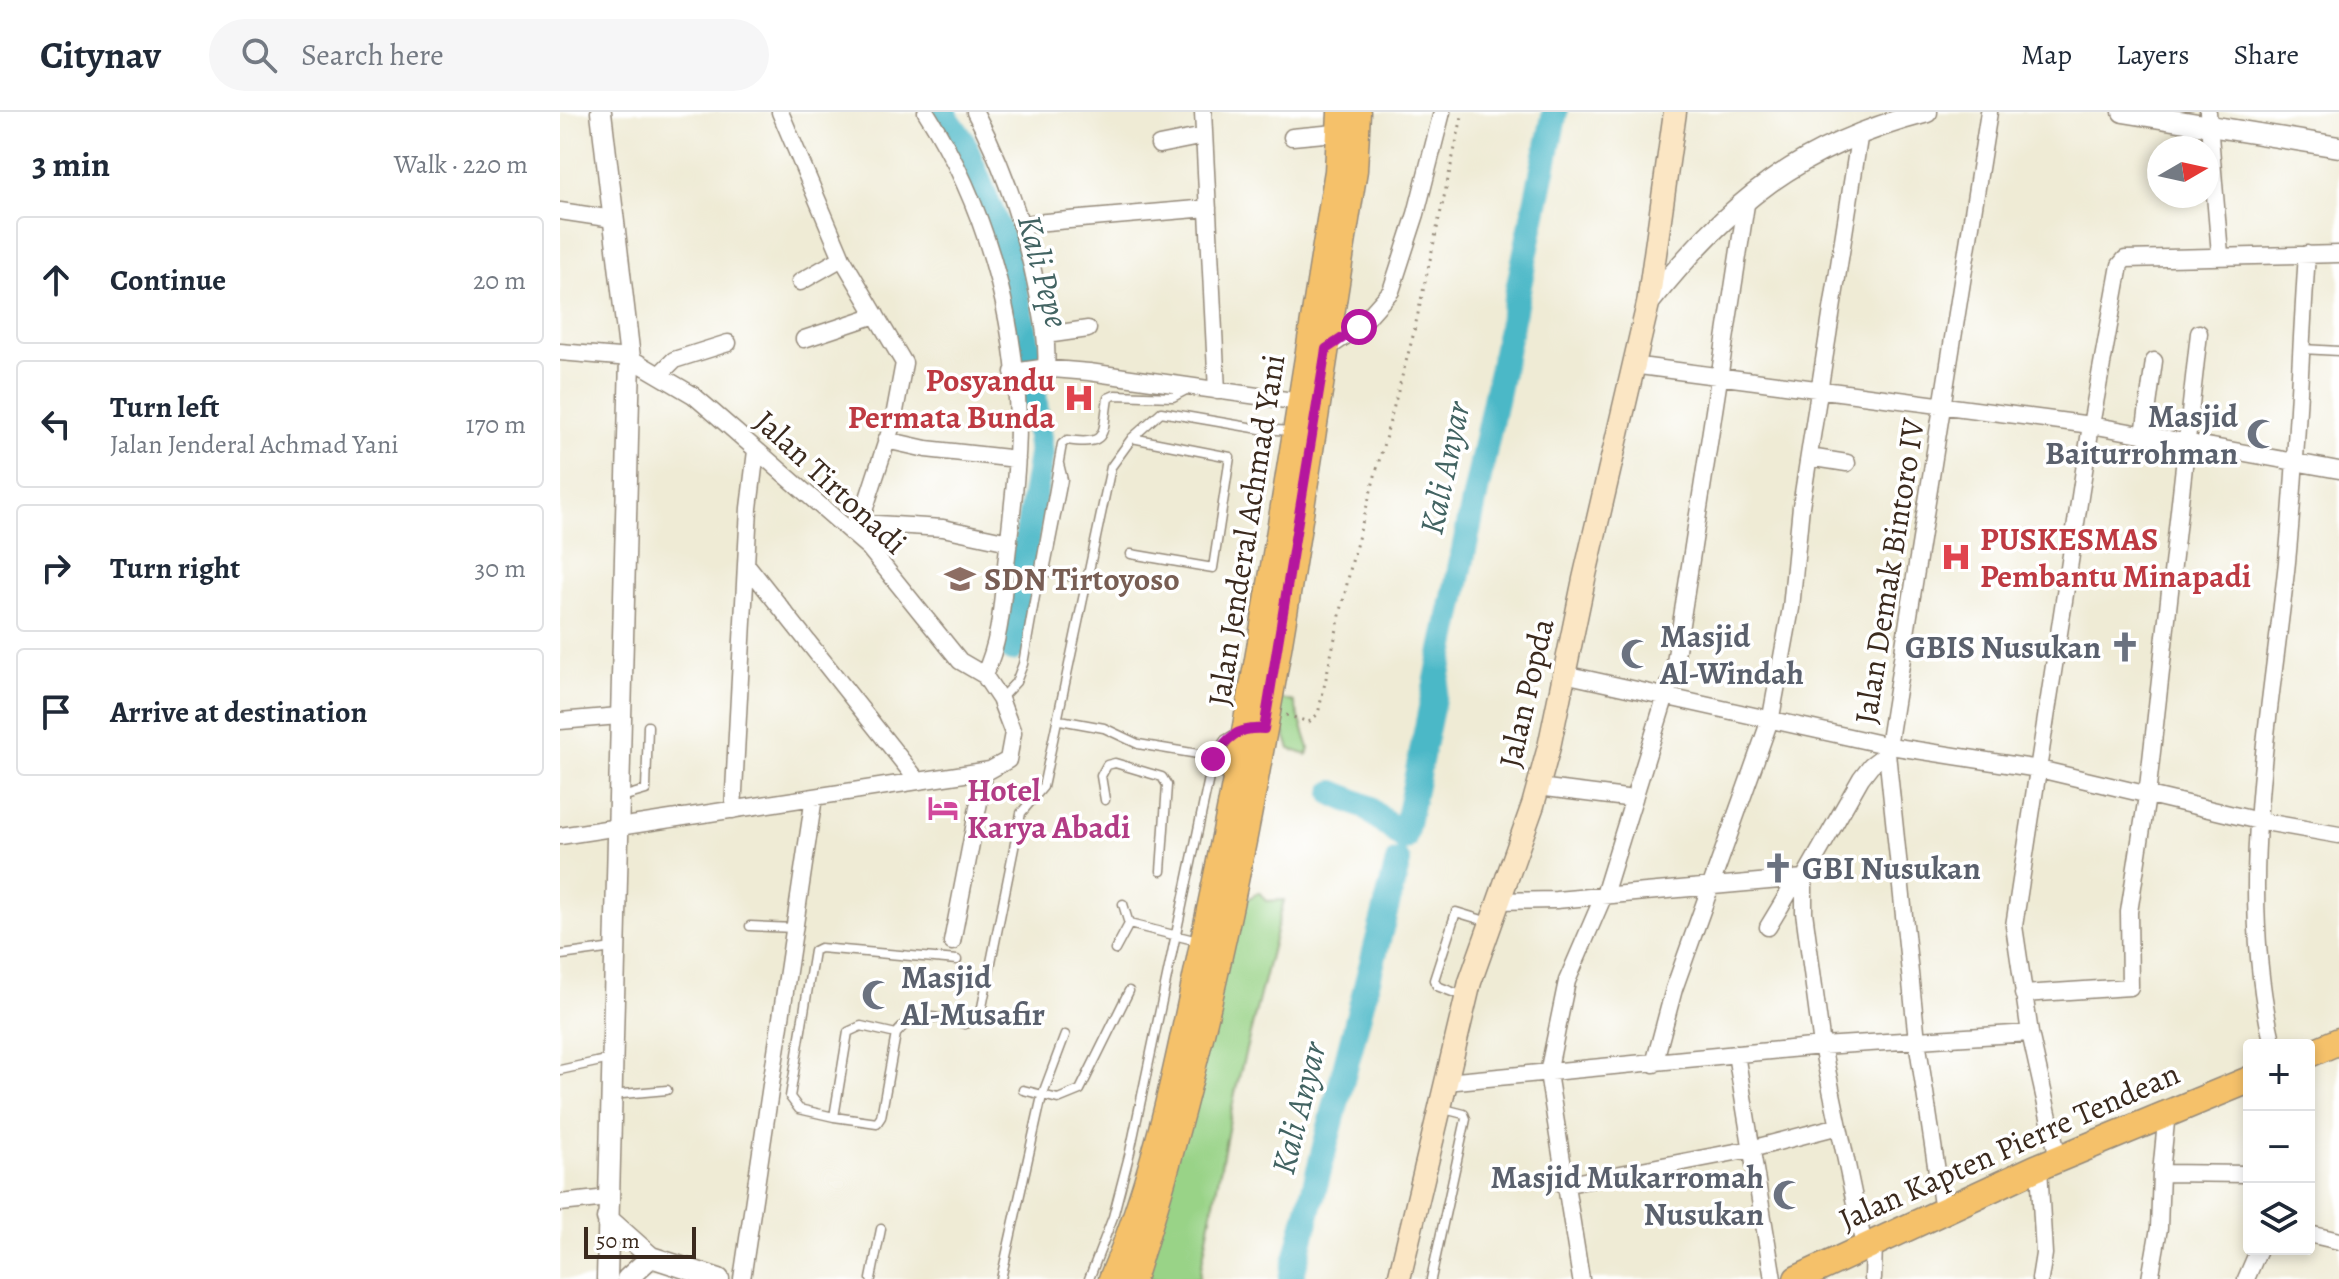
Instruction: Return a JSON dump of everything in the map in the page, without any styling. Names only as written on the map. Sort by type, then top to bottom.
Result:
[{"type":"highway","points":[[2315,1051],[2339,1041]]},
{"type":"highway","name":"Jalan Kapten Pierre Tendean","points":[[1797,1279],[2049,1162],[2243,1082]]},
{"type":"main road","name":"Jalan Popda","points":[[1399,1279],[1467,997],[1489,923],[1538,787],[1648,304],[1675,112]]},
{"type":"main road","name":"Jalan Jenderal Achmad Yani","points":[[1279,580],[1326,349],[1355,170],[1349,122]]},
{"type":"main road","name":"Jalan Jenderal Achmad Yani","points":[[1133,1279],[1171,1162],[1201,1043],[1259,722],[1279,580],[1295,430],[1337,171],[1349,122]]},
{"type":"main road","name":"Jalan Jenderal Achmad Yani","points":[[1111,1279],[1138,1206],[1155,1144],[1259,722]]},
{"type":"street","points":[[601,112],[630,358],[607,1279]]},
{"type":"street","points":[[780,112],[842,258],[904,363],[900,396],[855,527],[943,528],[1009,542]]},
{"type":"street","points":[[926,112],[951,154],[978,212],[1032,369]]},
{"type":"street","points":[[975,112],[994,148],[1023,224],[1046,335],[1032,369],[1017,459],[997,643],[984,675]]},
{"type":"street","points":[[1203,112],[1217,391]]},
{"type":"street","points":[[1326,349],[1359,327],[1391,291],[1412,229],[1442,112]]},
{"type":"street","points":[[1648,304],[1729,212],[1747,198],[1814,154],[1883,118],[1927,112]]},
{"type":"street","name":"Jalan Demak Bintoro IV","points":[[1943,1211],[1917,1040],[1889,749],[1989,112]]},
{"type":"street","points":[[2123,112],[2208,119],[2339,147]]},
{"type":"street","points":[[2208,119],[2220,254]]},
{"type":"street","points":[[1292,137],[1349,122]]},
{"type":"street","points":[[1654,1064],[1674,989],[1771,717],[1791,608],[1809,457],[1860,132]]},
{"type":"street","points":[[1159,145],[1204,136]]},
{"type":"street","points":[[1581,1279],[1563,1185],[1548,1073],[1567,981],[1604,895],[1666,695],[1681,633],[1689,554],[1747,198]]},
{"type":"street","points":[[1023,224],[1208,208]]},
{"type":"street","points":[[560,211],[613,219]]},
{"type":"street","points":[[2040,1279],[2049,1162],[2014,926],[2091,425],[2122,262],[2220,254],[2339,254]]},
{"type":"street","points":[[2272,1039],[2261,972],[2256,848],[2294,460],[2307,254]]},
{"type":"street","points":[[800,282],[842,258]]},
{"type":"street","points":[[804,339],[876,315]]},
{"type":"street","points":[[1046,335],[1088,329]]},
{"type":"street","points":[[2023,994],[2130,987],[2128,926],[2147,796],[2199,333]]},
{"type":"street","points":[[659,375],[674,360],[728,343]]},
{"type":"street","points":[[560,352],[630,358]]},
{"type":"street","name":"Jalan Tirtonadi","points":[[630,358],[693,395],[756,451],[855,527],[960,661],[984,675],[1000,699],[1013,733],[1011,760],[985,771]]},
{"type":"street","points":[[2144,435],[2154,361]]},
{"type":"street","points":[[1632,365],[2091,425],[2339,470]]},
{"type":"street","points":[[1032,369],[1300,402]]},
{"type":"street","points":[[886,440],[926,449],[1017,459]]},
{"type":"street","points":[[733,810],[756,451]]},
{"type":"street","points":[[1809,457],[1847,463]]},
{"type":"street","points":[[747,565],[918,781]]},
{"type":"street","points":[[1564,674],[1771,717],[1889,749],[2039,769],[2259,821],[2339,835]]},
{"type":"street","points":[[560,721],[619,716]]},
{"type":"street","points":[[1768,927],[1861,778],[1889,749]]},
{"type":"street","points":[[560,836],[985,771],[952,942]]},
{"type":"street","points":[[1538,787],[1634,799]]},
{"type":"street","points":[[742,1279],[814,797]]},
{"type":"street","points":[[1498,901],[1801,878]]},
{"type":"street","points":[[1801,878],[1806,942],[1822,1046],[1869,1244],[1873,1279]]},
{"type":"street","points":[[1446,1082],[1822,1046],[2030,1033]]},
{"type":"street","points":[[1736,1054],[1773,1279]]},
{"type":"street","points":[[2150,1279],[2159,1228],[2157,1188],[2167,1112]]},
{"type":"street","points":[[1563,1185],[1751,1149],[1839,1126]]},
{"type":"street","points":[[2161,1173],[2243,1174]]},
{"type":"street","points":[[560,1203],[608,1208],[651,1257],[719,1279]]},
{"type":"street","points":[[2315,1235],[2339,1241]]},
{"type":"street","points":[[2246,1279],[2256,1255]]},
{"type":"street","points":[[627,1279],[651,1257]]},
{"type":"lane","points":[[2301,349],[2339,351]]},
{"type":"lane","points":[[1000,699],[1016,682],[1023,664],[1062,444],[1067,440],[1092,443],[1098,440],[1103,432],[1108,398],[1173,397],[1190,387]]},
{"type":"lane","points":[[957,960],[820,948],[814,951],[790,1097],[799,1109],[877,1123],[896,1034],[907,1020],[923,1015],[965,1024],[981,1012],[1021,813],[1043,787],[1060,720],[1111,467],[1132,438],[1161,412],[1274,431],[1295,430]]},
{"type":"lane","points":[[1131,554],[1213,568],[1230,457],[1132,438]]},
{"type":"lane","points":[[1059,463],[1063,480],[1045,571],[1090,581]]},
{"type":"lane","points":[[1060,720],[1104,728],[1138,744],[1204,755]]},
{"type":"lane","points":[[1089,1279],[1123,1185],[1213,759],[1225,740],[1259,722]]},
{"type":"lane","points":[[617,798],[646,790],[648,726]]},
{"type":"lane","points":[[1105,800],[1101,776],[1107,765],[1115,763],[1162,777],[1167,785],[1161,871]]},
{"type":"lane","points":[[1115,950],[1129,924],[1123,904]]},
{"type":"lane","points":[[1467,997],[1437,986],[1434,980],[1456,912],[1489,923]]},
{"type":"lane","points":[[1129,924],[1203,942]]},
{"type":"lane","points":[[750,926],[794,928]]},
{"type":"lane","points":[[561,955],[613,948]]},
{"type":"lane","points":[[1023,1090],[1058,1099],[1080,1090],[1129,991]]},
{"type":"lane","points":[[834,1117],[848,1032],[861,1026],[896,1034]]},
{"type":"lane","points":[[1001,1279],[1042,1096],[1065,1035]]},
{"type":"lane","points":[[560,1070],[611,1059]]},
{"type":"lane","points":[[610,1095],[667,1090]]},
{"type":"lane","points":[[1431,1279],[1466,1119],[1464,1114],[1440,1108]]},
{"type":"lane","points":[[871,1279],[881,1229]]},
{"type":"path","points":[[1259,722],[1309,722],[1318,714],[1353,557],[1410,348],[1463,112]]},
{"type":"green space","points":[[1277,698],[1294,702],[1309,748],[1307,755],[1290,749],[1283,729],[1273,725]]},
{"type":"green space","points":[[1239,892],[1248,899],[1259,892],[1266,901],[1284,900],[1235,1093],[1199,1279],[1144,1279]]},
{"type":"waterway","name":"Kali Pepe","points":[[942,112],[963,142],[1007,251],[1029,350],[1041,455],[1012,649]]},
{"type":"waterway","name":"Kali Anyar","points":[[1334,793],[1366,807],[1404,838],[1555,112]]},
{"type":"waterway","name":"Kali Anyar","points":[[1291,1279],[1398,862]]},
{"type":"place","name":"Posyandu Permata Bunda","points":[[1079,398]]},
{"type":"place","name":"Masjid Baiturrohman","points":[[2262,434]]},
{"type":"place","name":"PUSKESMAS Pembantu Minapadi","points":[[1956,557]]},
{"type":"place","name":"SDN Tirtoyoso","points":[[960,579]]},
{"type":"place","name":"GBIS Nusukan","points":[[2125,647]]},
{"type":"place","name":"Masjid Al-Windah","points":[[1636,654]]},
{"type":"place","name":"Hotel Karya Abadi","points":[[943,808]]},
{"type":"place","name":"GBI Nusukan","points":[[1778,868]]},
{"type":"place","name":"Masjid Al-Musafir","points":[[877,995]]},
{"type":"place","name":"Masjid Mukarromah Nusukan","points":[[1788,1195]]},
{"type":"route","points":[[1213,759],[1225,740],[1245,727],[1264,729],[1326,349],[1359,327]]}]
